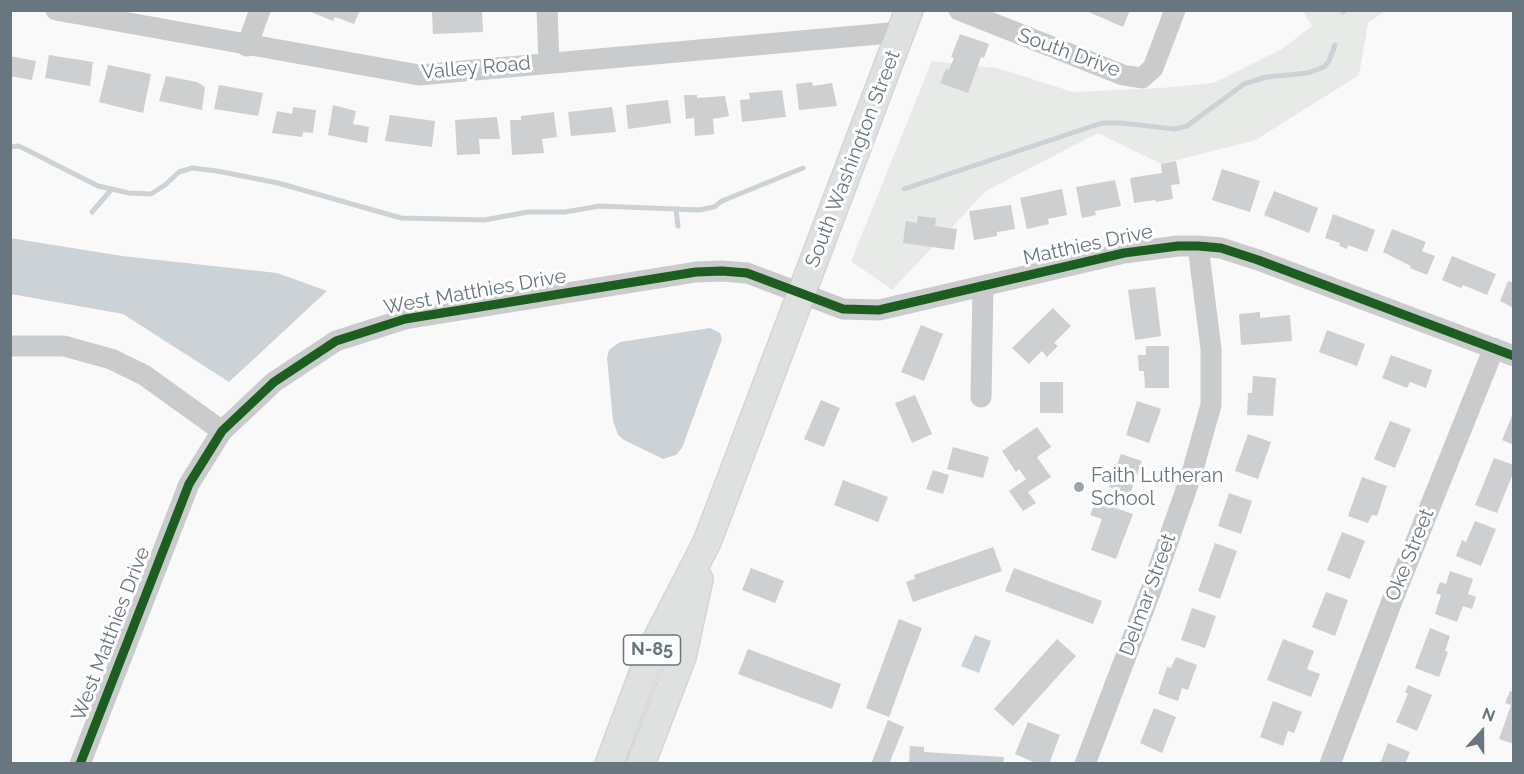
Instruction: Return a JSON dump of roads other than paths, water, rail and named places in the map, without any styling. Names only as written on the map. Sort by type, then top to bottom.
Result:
[{"type":"main road","name":"South Washington Street","points":[[609,764],[653,647],[707,542],[905,21]]},
{"type":"main road","name":"South Washington Street","points":[[641,764],[682,657],[707,542]]},
{"type":"street","name":"Valley Road","points":[[56,10],[419,75],[905,21]]},
{"type":"street","points":[[247,45],[260,10]]},
{"type":"street","points":[[547,10],[549,62]]},
{"type":"street","name":"South Drive","points":[[959,10],[1123,75],[1142,78],[1153,68],[1175,10]]},
{"type":"street","name":"Matthies Drive","points":[[801,294],[843,309],[879,310],[1124,253],[1178,246],[1198,246],[1221,248],[1258,260],[1504,352]]},
{"type":"street","name":"Delmar Street","points":[[1085,764],[1151,590],[1192,473],[1211,405],[1211,349],[1198,246]]},
{"type":"street","name":"West Matthies Drive","points":[[80,764],[189,484],[222,431],[274,382],[336,341],[405,319],[696,272],[747,273],[801,294]]},
{"type":"street","points":[[981,397],[983,286]]},
{"type":"street","points":[[10,346],[64,346],[111,359],[144,375],[222,431]]},
{"type":"street","name":"Oke Street","points":[[1330,764],[1392,601],[1504,352]]},
{"type":"waterway","points":[[904,189],[1102,123],[1175,129],[1187,126],[1244,84],[1266,77],[1308,73],[1324,67],[1335,45]]},
{"type":"waterway","points":[[10,147],[18,146],[25,149],[98,186],[129,193],[151,194],[179,172],[192,168],[278,183],[401,218],[484,220],[528,212],[565,212],[600,206],[699,210],[714,207],[722,201],[803,168]]},
{"type":"waterway","points":[[92,212],[112,189]]},
{"type":"waterway","points":[[676,209],[678,226]]},
{"type":"place","name":"Faith Lutheran School","points":[[1079,487]]}]
